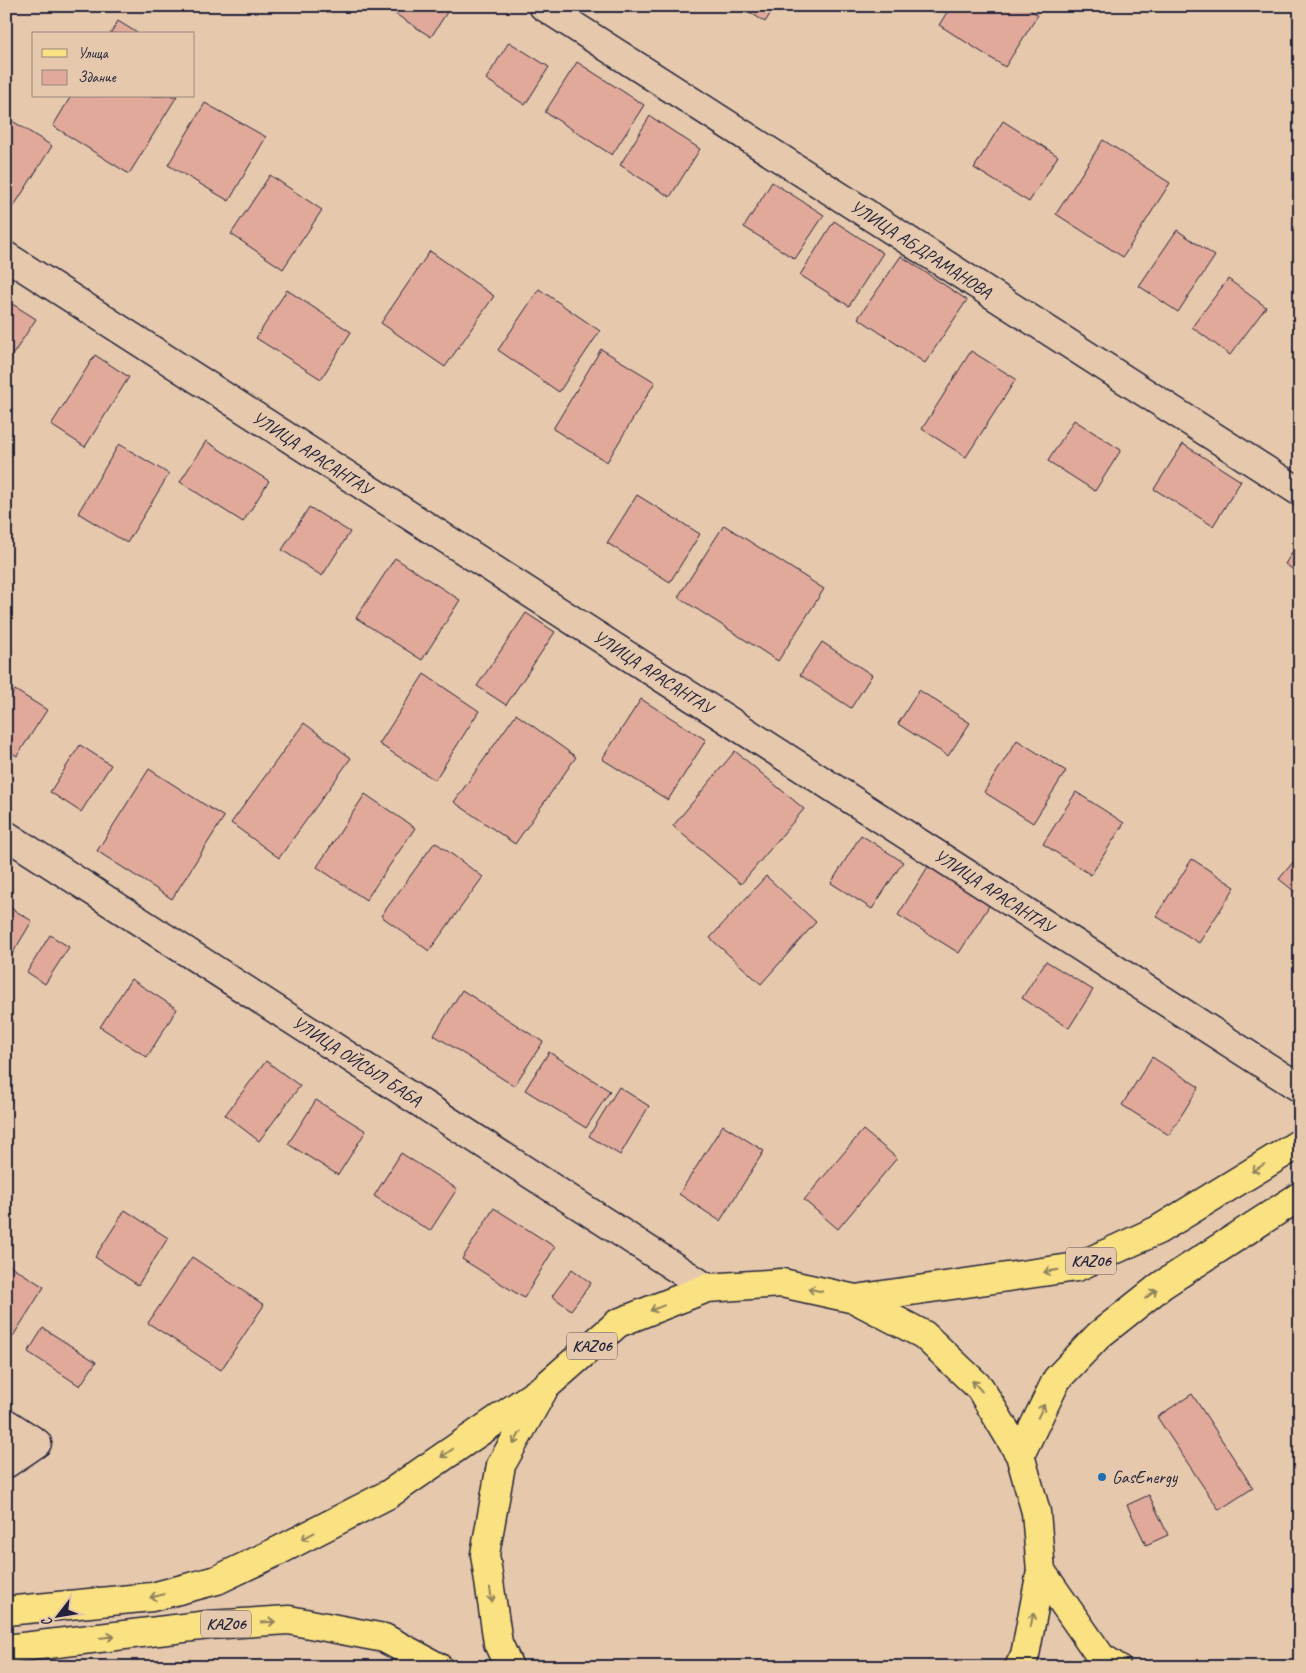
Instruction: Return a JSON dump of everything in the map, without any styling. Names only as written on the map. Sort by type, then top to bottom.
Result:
[{"type":"main road","name":"KАZ06","points":[[855,1299],[1077,1267],[1158,1230],[1300,1143]]},
{"type":"main road","points":[[1020,1455],[1057,1379],[1099,1335],[1162,1285],[1300,1196]]},
{"type":"main road","name":"KАZ06","points":[[6,1611],[152,1597],[217,1580],[389,1494],[545,1387],[618,1323],[707,1288],[782,1283],[855,1299],[924,1335],[980,1388],[1020,1455],[1036,1512],[1041,1571],[1025,1655],[1019,1667]]},
{"type":"main road","name":"KАZ06","points":[[509,1667],[498,1643],[485,1554],[501,1465],[545,1387]]},
{"type":"main road","points":[[1041,1571],[1101,1656],[1116,1667]]},
{"type":"main road","name":"KАZ06","points":[[6,1649],[209,1625],[289,1620],[384,1638],[438,1667]]},
{"type":"street","name":"УЛИЦА АБДРАМАНОВА","points":[[543,6],[1300,492]]},
{"type":"street","name":"УЛИЦА АРАСАНТАУ","points":[[6,256],[1300,1088]]},
{"type":"street","name":"УЛИЦА ОЙСЫЛ БАБА","points":[[6,835],[707,1288]]},
{"type":"street","points":[[6,1423],[37,1443],[6,1464]]},
{"type":"building","points":[[383,6],[451,6],[431,37]]},
{"type":"building","points":[[740,6],[775,6],[765,22]]},
{"type":"building","points":[[951,6],[1025,6],[1038,15],[1005,67],[939,25]]},
{"type":"building","points":[[118,21],[136,32],[111,32]]},
{"type":"building","points":[[509,42],[549,67],[525,105],[486,79]]},
{"type":"building","points":[[577,62],[644,105],[612,155],[545,112]]},
{"type":"building","points":[[70,98],[176,98],[129,174],[53,126]]},
{"type":"building","points":[[205,103],[266,137],[229,201],[168,165]]},
{"type":"building","points":[[650,116],[700,149],[670,197],[620,165]]},
{"type":"building","points":[[6,117],[52,146],[14,206],[6,201]]},
{"type":"building","points":[[1003,121],[1058,156],[1029,202],[974,168]]},
{"type":"building","points":[[1103,140],[1170,183],[1123,257],[1056,214]]},
{"type":"building","points":[[270,175],[322,210],[283,269],[231,234]]},
{"type":"building","points":[[772,182],[824,215],[795,259],[744,227]]},
{"type":"building","points":[[834,221],[883,253],[849,306],[800,275]]},
{"type":"building","points":[[1177,230],[1215,256],[1178,312],[1139,286]]},
{"type":"building","points":[[430,251],[494,296],[445,367],[381,323]]},
{"type":"building","points":[[901,256],[967,300],[925,363],[858,318]]},
{"type":"building","points":[[1228,279],[1266,307],[1230,355],[1192,327]]},
{"type":"building","points":[[539,289],[600,331],[559,392],[498,350]]},
{"type":"building","points":[[287,290],[351,332],[321,379],[256,338]]},
{"type":"building","points":[[6,300],[36,319],[6,365]]},
{"type":"building","points":[[601,349],[655,382],[607,462],[553,429]]},
{"type":"building","points":[[971,351],[1016,379],[966,457],[922,429]]},
{"type":"building","points":[[95,355],[129,377],[85,447],[51,425]]},
{"type":"building","points":[[1074,420],[1121,450],[1095,491],[1048,461]]},
{"type":"building","points":[[206,441],[269,481],[243,522],[180,482]]},
{"type":"building","points":[[119,444],[169,474],[127,543],[78,513]]},
{"type":"building","points":[[1183,444],[1241,481],[1213,526],[1154,489]]},
{"type":"building","points":[[637,495],[700,534],[670,582],[607,543]]},
{"type":"building","points":[[309,507],[350,532],[322,576],[282,550]]},
{"type":"building","points":[[724,525],[824,589],[778,661],[678,597]]},
{"type":"building","points":[[1300,540],[1300,574],[1285,564]]},
{"type":"building","points":[[395,558],[460,600],[422,660],[356,618]]},
{"type":"building","points":[[526,613],[555,632],[506,705],[477,686]]},
{"type":"building","points":[[822,642],[872,675],[851,708],[800,675]]},
{"type":"building","points":[[424,674],[479,711],[435,780],[379,744]]},
{"type":"building","points":[[15,690],[47,710],[17,756],[6,749],[6,704]]},
{"type":"building","points":[[919,690],[970,723],[948,756],[898,724]]},
{"type":"building","points":[[641,699],[706,740],[668,800],[602,759]]},
{"type":"building","points":[[516,714],[576,757],[515,844],[454,802]]},
{"type":"building","points":[[304,723],[351,758],[279,858],[231,823]]},
{"type":"building","points":[[1017,740],[1066,771],[1033,823],[984,792]]},
{"type":"building","points":[[80,745],[111,765],[81,812],[50,792]]},
{"type":"building","points":[[735,751],[804,809],[741,884],[673,826]]},
{"type":"building","points":[[149,769],[224,817],[172,899],[97,851]]},
{"type":"building","points":[[1076,792],[1124,823],[1091,875],[1043,844]]},
{"type":"building","points":[[365,794],[415,828],[366,900],[317,867]]},
{"type":"building","points":[[861,835],[903,862],[872,909],[831,883]]},
{"type":"building","points":[[435,842],[483,877],[429,951],[381,916]]},
{"type":"building","points":[[1300,854],[1300,896],[1279,879]]},
{"type":"building","points":[[1192,859],[1235,887],[1199,943],[1156,916]]},
{"type":"building","points":[[929,865],[991,903],[959,953],[898,915]]},
{"type":"building","points":[[766,876],[816,922],[761,984],[710,938]]},
{"type":"building","points":[[6,905],[32,921],[8,961],[6,960]]},
{"type":"building","points":[[50,935],[69,947],[45,984],[27,972]]},
{"type":"building","points":[[1046,961],[1093,990],[1069,1028],[1022,998]]},
{"type":"building","points":[[131,979],[177,1009],[147,1057],[100,1027]]},
{"type":"building","points":[[462,990],[543,1042],[514,1086],[434,1035]]},
{"type":"building","points":[[549,1052],[610,1091],[586,1128],[525,1090]]},
{"type":"building","points":[[1152,1057],[1199,1087],[1169,1135],[1122,1105]]},
{"type":"building","points":[[266,1061],[300,1086],[259,1141],[225,1115]]},
{"type":"building","points":[[619,1087],[649,1106],[620,1155],[589,1136]]},
{"type":"building","points":[[316,1100],[366,1131],[338,1175],[288,1144]]},
{"type":"building","points":[[723,1125],[764,1151],[720,1221],[679,1194]]},
{"type":"building","points":[[863,1130],[897,1158],[838,1229],[804,1200]]},
{"type":"building","points":[[401,1153],[457,1189],[430,1231],[374,1196]]},
{"type":"building","points":[[494,1208],[555,1247],[524,1298],[462,1259]]},
{"type":"building","points":[[125,1210],[168,1238],[138,1285],[95,1257]]},
{"type":"building","points":[[192,1257],[264,1305],[221,1370],[148,1323]]},
{"type":"building","points":[[6,1263],[44,1287],[8,1344],[6,1342]]},
{"type":"building","points":[[572,1269],[591,1283],[571,1310],[552,1296]]},
{"type":"building","points":[[43,1328],[96,1362],[80,1386],[28,1352]]},
{"type":"building","points":[[1192,1394],[1253,1488],[1219,1510],[1157,1417]]},
{"type":"building","points":[[1149,1495],[1168,1535],[1146,1545],[1127,1505]]},
{"type":"place","name":"GasEnergy","points":[[1102,1477]]}]
